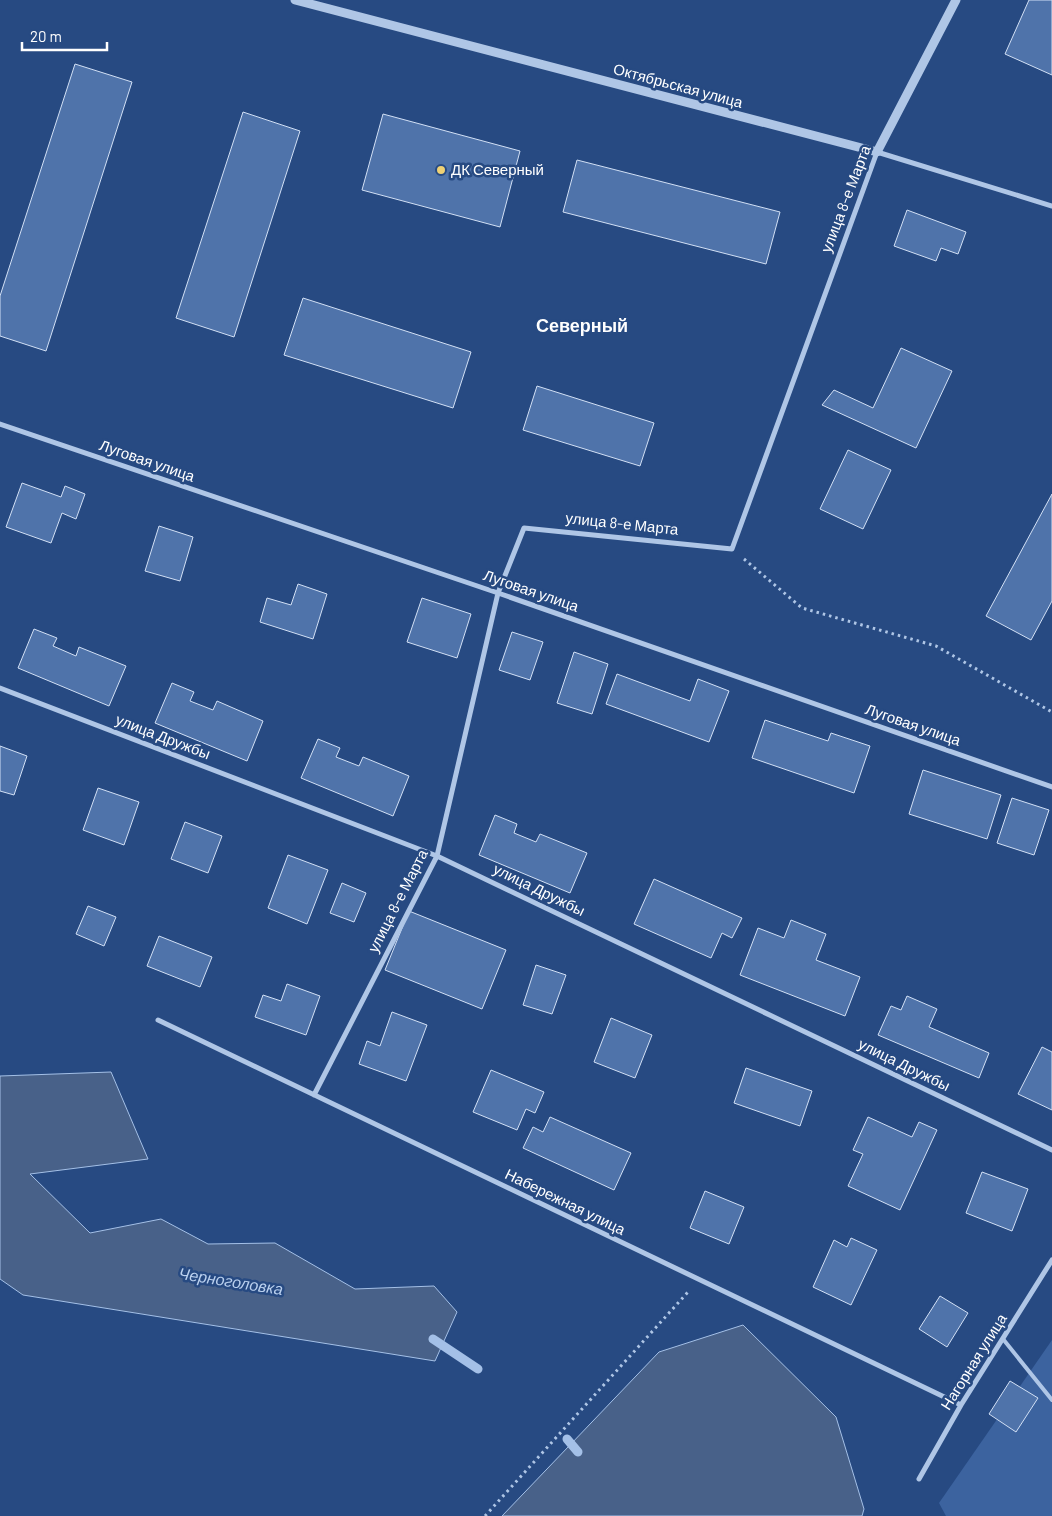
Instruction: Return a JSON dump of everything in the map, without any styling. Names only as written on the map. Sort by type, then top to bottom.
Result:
[{"type":"street","name":"Октябрьская улица","points":[[295,0],[878,152],[1052,206]]},
{"type":"street","name":"улица 8-е Марта","points":[[314,1095],[437,856],[498,593],[524,528],[732,548],[878,152],[956,0]]},
{"type":"street","name":"Луговая улица","points":[[0,424],[498,593],[1052,787]]},
{"type":"street","name":"улица Дружбы","points":[[0,688],[437,856],[1052,1150]]},
{"type":"street","name":"Набережная улица","points":[[158,1020],[961,1405]]},
{"type":"street","name":"Нагорная улица","points":[[919,1479],[961,1405],[1052,1260]]},
{"type":"lane","points":[[1002,1339],[1052,1400]]},
{"type":"path","points":[[732,548],[802,608],[936,646],[1052,712]]},
{"type":"path","points":[[485,1516],[699,1280]]},
{"type":"shaded area","points":[[1052,1340],[1052,1516],[946,1516],[939,1503]]},
{"type":"water","points":[[111,1072],[148,1159],[30,1174],[90,1233],[161,1219],[208,1244],[275,1243],[355,1289],[434,1286],[457,1312],[435,1361],[23,1295],[0,1279],[0,1076]]},
{"type":"water","points":[[743,1325],[836,1417],[864,1509],[862,1516],[502,1516],[659,1352]]},
{"type":"building","points":[[1029,0],[1052,0],[1052,75],[1005,54]]},
{"type":"building","points":[[75,64],[132,82],[46,351],[0,336],[0,296]]},
{"type":"building","points":[[243,112],[300,131],[234,337],[176,318]]},
{"type":"building","name":"ДК Северный","points":[[383,114],[520,151],[500,227],[362,190]]},
{"type":"building","points":[[577,160],[780,212],[766,264],[563,212]]},
{"type":"building","points":[[907,210],[966,232],[958,254],[941,248],[936,261],[894,246]]},
{"type":"building","points":[[303,298],[471,352],[453,408],[284,355]]},
{"type":"building","points":[[901,348],[952,371],[916,448],[822,405],[834,390],[873,408]]},
{"type":"building","points":[[537,386],[654,423],[640,466],[523,430]]},
{"type":"building","points":[[848,450],[891,470],[863,529],[820,509]]},
{"type":"building","points":[[22,483],[61,497],[65,486],[85,494],[76,519],[62,513],[51,543],[6,527]]},
{"type":"building","points":[[1052,494],[1052,601],[1031,640],[986,616]]},
{"type":"building","points":[[159,526],[193,537],[180,581],[145,571]]},
{"type":"building","points":[[298,584],[327,594],[313,639],[260,622],[267,598],[291,605]]},
{"type":"building","points":[[422,598],[471,614],[457,658],[407,642]]},
{"type":"building","points":[[34,629],[57,638],[53,646],[76,656],[79,647],[126,666],[109,706],[18,668]]},
{"type":"building","points":[[512,632],[543,642],[530,680],[499,670]]},
{"type":"building","points":[[574,652],[608,664],[592,714],[557,703]]},
{"type":"building","points":[[617,674],[690,701],[698,679],[729,691],[709,742],[606,704]]},
{"type":"building","points":[[172,683],[194,692],[190,701],[213,710],[217,701],[263,721],[247,761],[155,723]]},
{"type":"building","points":[[765,720],[828,741],[831,733],[870,746],[854,793],[752,758]]},
{"type":"building","points":[[318,739],[340,748],[336,757],[359,766],[363,757],[409,776],[393,816],[301,778]]},
{"type":"building","points":[[0,746],[27,756],[14,795],[0,791]]},
{"type":"building","points":[[923,770],[1001,795],[987,839],[909,814]]},
{"type":"building","points":[[98,788],[139,802],[124,845],[83,830]]},
{"type":"building","points":[[1012,798],[1049,810],[1034,855],[997,843]]},
{"type":"building","points":[[495,815],[517,824],[514,833],[536,842],[540,834],[587,853],[570,893],[479,855]]},
{"type":"building","points":[[185,822],[222,836],[208,873],[171,859]]},
{"type":"building","points":[[288,855],[328,870],[307,924],[268,908]]},
{"type":"building","points":[[654,879],[742,918],[732,938],[722,933],[711,958],[634,924]]},
{"type":"building","points":[[342,883],[366,893],[354,922],[330,913]]},
{"type":"building","points":[[88,906],[116,917],[104,946],[76,934]]},
{"type":"building","points":[[409,911],[506,950],[482,1009],[385,970]]},
{"type":"building","points":[[791,920],[826,934],[816,960],[860,977],[845,1016],[740,975],[758,928],[784,938]]},
{"type":"building","points":[[159,936],[212,957],[200,987],[147,966]]},
{"type":"building","points":[[536,965],[566,975],[552,1014],[523,1005]]},
{"type":"building","points":[[287,984],[320,996],[306,1035],[255,1017],[263,995],[281,1001]]},
{"type":"building","points":[[907,996],[937,1009],[929,1027],[989,1053],[979,1078],[878,1035],[891,1006],[901,1010]]},
{"type":"building","points":[[392,1012],[427,1025],[406,1081],[359,1064],[367,1041],[380,1046]]},
{"type":"building","points":[[611,1018],[652,1035],[635,1078],[594,1062]]},
{"type":"building","points":[[1042,1047],[1052,1052],[1052,1110],[1018,1094]]},
{"type":"building","points":[[746,1068],[812,1091],[800,1126],[734,1103]]},
{"type":"building","points":[[491,1070],[544,1092],[535,1113],[526,1109],[517,1130],[473,1112]]},
{"type":"building","points":[[550,1117],[631,1153],[614,1190],[523,1148],[533,1127],[543,1132]]},
{"type":"building","points":[[868,1117],[912,1137],[919,1122],[937,1130],[900,1210],[848,1186],[863,1154],[853,1150]]},
{"type":"building","points":[[982,1172],[1028,1189],[1012,1231],[966,1213]]},
{"type":"building","points":[[705,1191],[744,1207],[729,1244],[690,1228]]},
{"type":"building","points":[[851,1238],[877,1250],[851,1305],[813,1287],[834,1240],[847,1247]]},
{"type":"building","points":[[940,1296],[968,1313],[947,1347],[919,1329]]},
{"type":"building","points":[[1010,1381],[1038,1398],[1016,1432],[989,1414]]},
{"type":"waterway","name":"Черноголовка","points":[[433,1339],[478,1369]]},
{"type":"waterway","name":"Черноголовка","points":[[567,1439],[578,1452]]},
{"type":"place","name":"ДК Северный","points":[[441,170]]},
{"type":"district","name":"Северный","points":[[582,326]]}]
